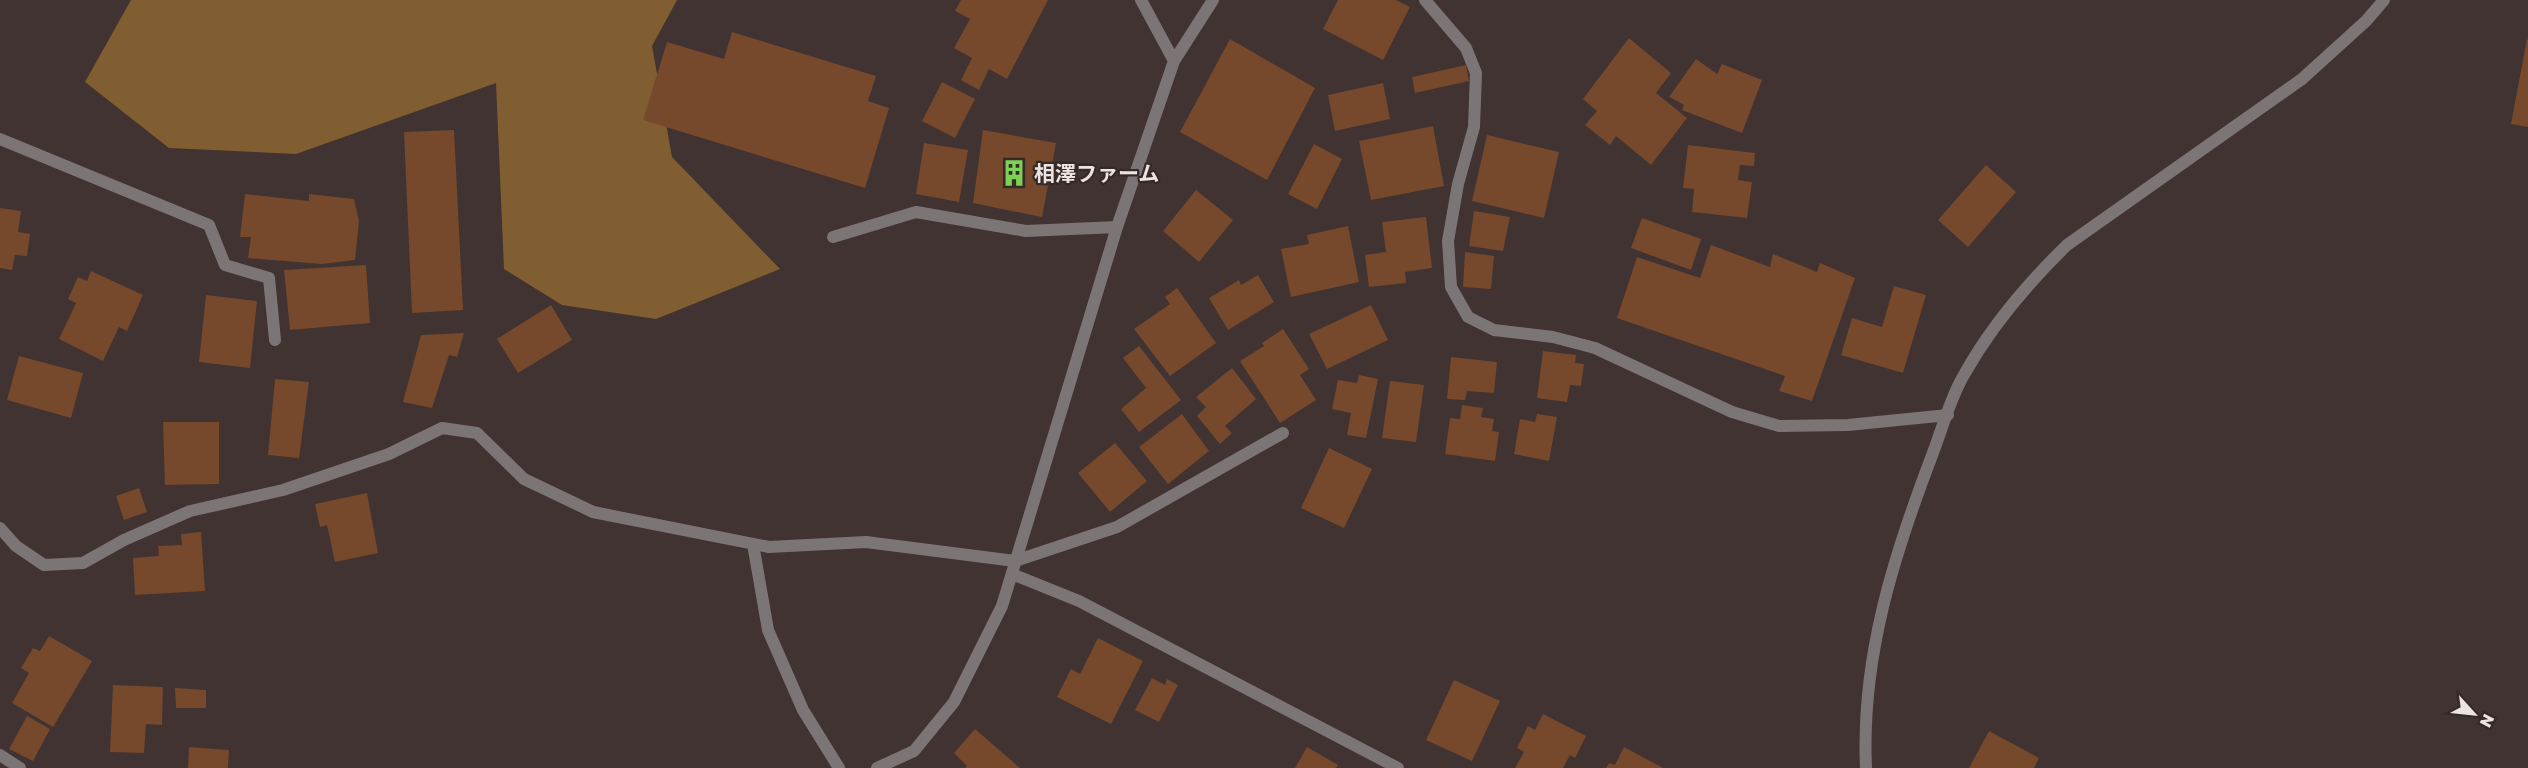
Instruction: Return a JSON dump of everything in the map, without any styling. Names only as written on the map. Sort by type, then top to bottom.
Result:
[{"type":"street","points":[[1141,0],[1174,61]]},
{"type":"street","points":[[877,768],[914,751],[954,702],[1002,606],[1118,227],[1174,61],[1213,0]]},
{"type":"street","points":[[1425,0],[1466,48],[1476,73],[1474,128],[1458,184],[1448,241],[1451,287],[1468,317],[1494,330],[1552,337],[1595,348],[1732,412],[1779,426],[1848,425],[1948,415]]},
{"type":"street","points":[[1866,768],[1865,740],[1871,660],[1887,586],[1914,505],[1964,374],[1996,326],[2038,274],[2067,245],[2302,79],[2366,21],[2384,0]]},
{"type":"street","points":[[0,139],[209,225],[225,265],[269,278],[275,340]]},
{"type":"street","points":[[833,237],[915,212],[1026,231],[1118,227]]},
{"type":"street","points":[[0,528],[16,546],[44,565],[84,562],[124,540],[190,511],[283,490],[389,454],[442,428],[477,433],[524,479],[593,512],[770,547],[866,542],[1014,567],[1398,768]]},
{"type":"street","points":[[1014,567],[1117,527],[1282,433]]},
{"type":"street","points":[[753,544],[768,630],[803,710],[839,768]]},
{"type":"street","points":[[0,755],[20,768]]},
{"type":"shaded area","points":[[131,0],[677,0],[652,46],[672,157],[780,269],[656,319],[562,305],[504,269],[496,83],[296,154],[169,148],[85,82]]},
{"type":"building","points":[[961,0],[1048,0],[1007,79],[989,69],[979,90],[961,80],[972,58],[954,48],[970,19],[955,11]]},
{"type":"building","points":[[1338,0],[1396,0],[1410,7],[1383,60],[1323,29]]},
{"type":"building","points":[[732,32],[876,76],[868,101],[889,108],[865,188],[643,120],[667,42],[724,59]]},
{"type":"building","points":[[1629,38],[1671,73],[1656,93],[1687,118],[1651,165],[1616,136],[1610,145],[1585,125],[1597,111],[1583,99]]},
{"type":"building","points":[[1230,39],[1315,88],[1267,180],[1180,132]]},
{"type":"building","points":[[2528,40],[2528,127],[2511,124]]},
{"type":"building","points":[[1696,59],[1717,74],[1722,64],[1762,80],[1742,133],[1682,110],[1684,105],[1669,97]]},
{"type":"building","points":[[1466,65],[1469,81],[1415,93],[1412,77]]},
{"type":"building","points":[[942,82],[975,99],[955,138],[922,121]]},
{"type":"building","points":[[1383,83],[1390,119],[1335,131],[1328,95]]},
{"type":"building","points":[[1433,126],[1444,186],[1371,200],[1359,141]]},
{"type":"building","points":[[454,130],[463,310],[412,313],[404,132]]},
{"type":"building","name":"相澤ファーム","points":[[983,130],[1056,143],[1042,217],[973,203]]},
{"type":"building","points":[[1487,135],[1559,152],[1544,218],[1472,201]]},
{"type":"building","points":[[924,143],[968,150],[959,202],[916,194]]},
{"type":"building","points":[[1314,144],[1342,159],[1317,209],[1288,194]]},
{"type":"building","points":[[1688,145],[1755,153],[1754,166],[1740,165],[1738,180],[1752,182],[1747,218],[1692,212],[1694,189],[1683,188]]},
{"type":"building","points":[[1986,165],[2016,192],[1968,247],[1938,220]]},
{"type":"building","points":[[1196,190],[1233,220],[1199,262],[1163,231]]},
{"type":"building","points":[[245,194],[309,201],[309,194],[354,199],[359,221],[355,260],[322,264],[248,258],[251,237],[240,237]]},
{"type":"building","points":[[0,208],[21,211],[18,232],[30,234],[27,256],[15,255],[12,270],[0,268]]},
{"type":"building","points":[[1474,211],[1510,217],[1503,251],[1469,246]]},
{"type":"building","points":[[1426,217],[1432,268],[1405,272],[1406,283],[1369,287],[1365,255],[1386,252],[1382,222]]},
{"type":"building","points":[[1642,218],[1701,239],[1691,270],[1631,248]]},
{"type":"building","points":[[1348,226],[1359,282],[1291,297],[1281,249],[1309,244],[1307,235]]},
{"type":"building","points":[[1711,245],[1770,267],[1773,254],[1817,272],[1820,263],[1855,278],[1812,401],[1779,391],[1785,376],[1617,318],[1637,257],[1700,278]]},
{"type":"building","points":[[1465,252],[1494,256],[1491,289],[1463,287]]},
{"type":"building","points":[[366,265],[370,323],[290,330],[284,270]]},
{"type":"building","points":[[91,271],[143,295],[127,331],[119,327],[103,361],[59,339],[76,303],[68,299],[78,277],[87,281]]},
{"type":"building","points":[[1258,275],[1274,302],[1228,330],[1209,298],[1239,280],[1241,285]]},
{"type":"building","points":[[1894,286],[1926,295],[1903,373],[1841,355],[1852,318],[1882,327]]},
{"type":"building","points":[[1177,288],[1216,343],[1170,376],[1134,329],[1170,304],[1165,297]]},
{"type":"building","points":[[206,295],[257,301],[250,368],[199,362]]},
{"type":"building","points":[[551,305],[572,340],[518,373],[497,339]]},
{"type":"building","points":[[1371,305],[1388,340],[1327,369],[1309,334]]},
{"type":"building","points":[[1283,329],[1309,369],[1300,375],[1316,400],[1280,423],[1240,361],[1264,346],[1262,343]]},
{"type":"building","points":[[464,333],[457,357],[449,355],[432,408],[403,402],[421,335]]},
{"type":"building","points":[[1139,346],[1181,400],[1139,432],[1121,409],[1146,388],[1123,358]]},
{"type":"building","points":[[1543,351],[1576,355],[1575,363],[1584,364],[1581,386],[1570,385],[1567,402],[1537,398]]},
{"type":"building","points":[[19,356],[83,373],[71,418],[7,400]]},
{"type":"building","points":[[1451,357],[1497,362],[1494,393],[1467,391],[1465,400],[1447,399]]},
{"type":"building","points":[[1232,368],[1256,399],[1225,426],[1232,433],[1220,444],[1197,416],[1206,407],[1196,397]]},
{"type":"building","points":[[1359,375],[1378,379],[1366,438],[1347,435],[1351,413],[1332,409],[1338,380],[1357,383]]},
{"type":"building","points":[[275,379],[309,382],[299,458],[268,455]]},
{"type":"building","points":[[1390,381],[1424,385],[1416,442],[1382,438]]},
{"type":"building","points":[[1462,405],[1483,408],[1481,417],[1494,419],[1492,431],[1499,432],[1495,461],[1445,454],[1450,418],[1460,419]]},
{"type":"building","points":[[1182,414],[1209,451],[1168,484],[1139,447]]},
{"type":"building","points":[[1537,414],[1557,417],[1549,461],[1514,454],[1520,419],[1535,422]]},
{"type":"building","points":[[163,422],[219,422],[219,484],[165,485]]},
{"type":"building","points":[[1115,443],[1147,481],[1110,512],[1078,473]]},
{"type":"building","points":[[1329,448],[1372,469],[1344,528],[1301,508]]},
{"type":"building","points":[[139,488],[147,512],[124,520],[116,496]]},
{"type":"building","points":[[367,493],[378,553],[335,562],[327,525],[320,527],[315,504]]},
{"type":"building","points":[[201,532],[205,591],[135,595],[133,558],[159,556],[158,546],[182,545],[181,534]]},
{"type":"building","points":[[49,636],[92,661],[53,727],[12,703],[29,673],[21,668],[33,648],[40,651]]},
{"type":"building","points":[[1098,638],[1143,661],[1111,724],[1057,697],[1071,669],[1080,674]]},
{"type":"building","points":[[1152,678],[1165,685],[1167,679],[1178,685],[1159,722],[1135,710]]},
{"type":"building","points":[[1454,680],[1500,701],[1472,761],[1426,740]]},
{"type":"building","points":[[113,685],[163,687],[162,725],[146,724],[144,753],[110,752]]},
{"type":"building","points":[[175,688],[206,690],[206,708],[176,708]]},
{"type":"building","points":[[1543,714],[1586,736],[1575,758],[1570,755],[1563,768],[1515,768],[1524,752],[1517,748],[1528,726],[1535,730]]},
{"type":"building","points":[[27,716],[50,729],[33,761],[9,749]]},
{"type":"building","points":[[975,729],[1020,768],[965,768],[967,766],[954,753]]},
{"type":"building","points":[[1989,731],[2039,758],[2034,768],[1969,768]]},
{"type":"building","points":[[189,747],[229,750],[228,768],[188,768]]},
{"type":"building","points":[[1307,747],[1338,765],[1336,768],[1295,768]]},
{"type":"building","points":[[1624,747],[1663,768],[1606,768],[1609,763],[1615,765]]},
{"type":"place","name":"相澤ファーム","points":[[1014,173]]}]
